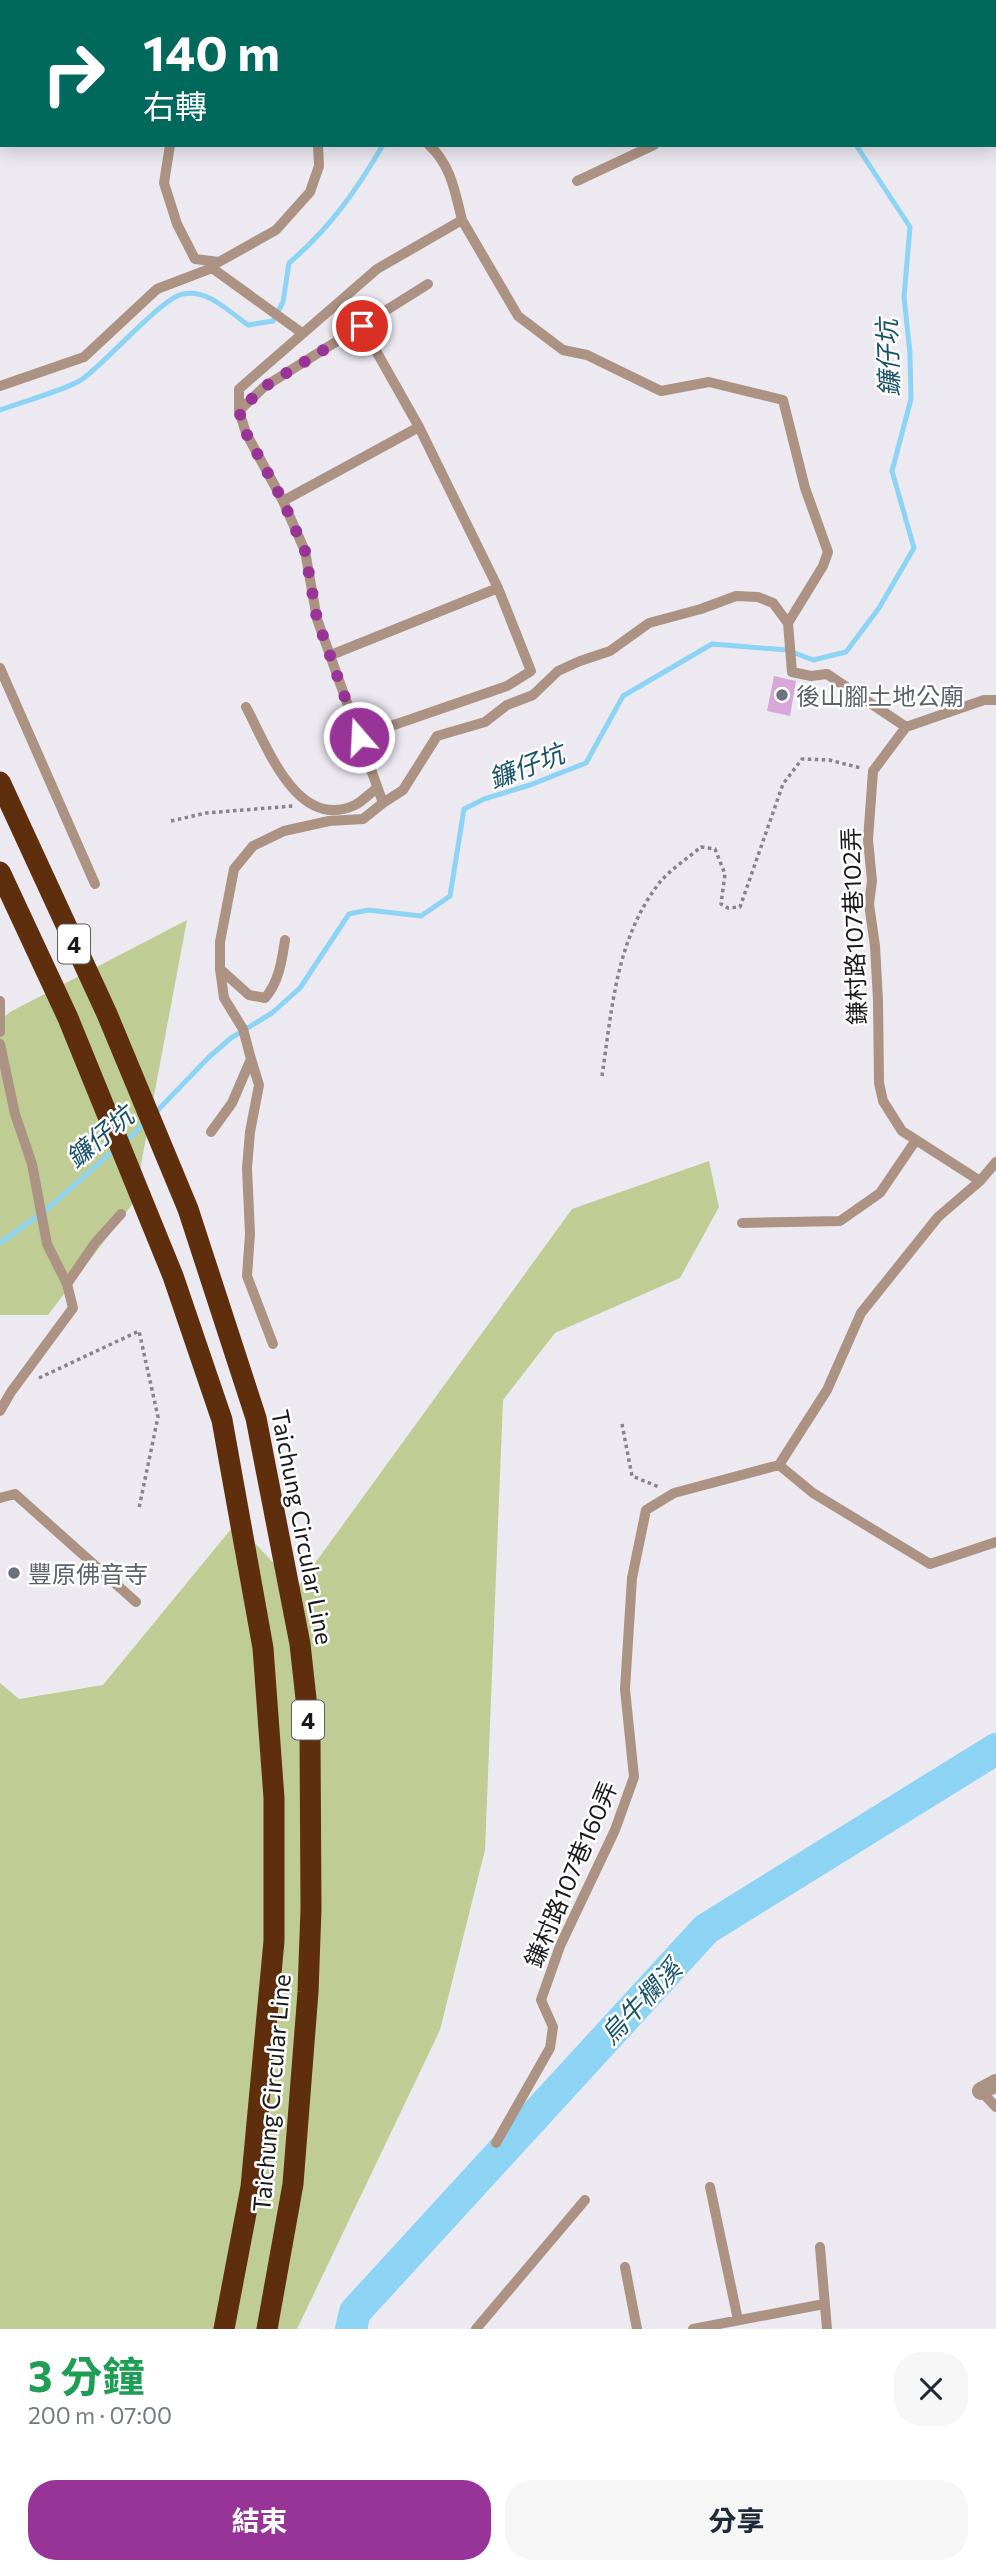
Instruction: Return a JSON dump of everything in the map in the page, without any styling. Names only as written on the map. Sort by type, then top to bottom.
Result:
[{"type":"highway","name":"Taichung Circular Line","points":[[0,782],[107,1014],[188,1209],[256,1419],[300,1644],[310,1735],[311,1909],[308,1993],[293,2184],[267,2329]]},
{"type":"highway","name":"Taichung Circular Line","points":[[0,872],[68,1018],[116,1134],[173,1276],[222,1420],[263,1648],[274,1798],[274,1941],[251,2187],[224,2329]]},
{"type":"lane","points":[[170,147],[164,183],[177,223],[195,259],[219,262],[278,318]]},
{"type":"lane","points":[[219,262],[276,230],[310,192],[319,166],[318,147]]},
{"type":"lane","points":[[431,147],[440,155],[451,176],[462,220],[518,316],[563,350],[587,355],[661,391],[709,382],[783,400],[805,488],[828,552],[823,566],[788,623]]},
{"type":"lane","points":[[578,181],[650,147]]},
{"type":"lane","points":[[383,803],[317,619],[305,551],[283,501],[246,433],[239,411],[239,389],[377,269],[462,220]]},
{"type":"lane","points":[[0,386],[84,357],[157,289],[212,268],[302,334]]},
{"type":"lane","points":[[239,411],[264,387],[428,284]]},
{"type":"lane","points":[[359,737],[507,686],[531,671],[498,588],[419,427],[362,326]]},
{"type":"lane","points":[[283,501],[419,427]]},
{"type":"lane","points":[[331,655],[498,588]]},
{"type":"lane","points":[[273,1343],[247,1276],[250,1234],[247,1168],[250,1132],[259,1085],[243,1029],[224,998],[220,970],[220,942],[234,869],[253,846],[284,831],[328,821],[363,819],[403,790],[437,736],[485,722],[507,705],[533,695],[558,671],[610,652],[649,623],[701,610],[736,596],[758,597],[773,603],[788,623],[792,672],[811,676],[827,674],[906,727]]},
{"type":"lane","points":[[0,668],[95,884]]},
{"type":"lane","points":[[873,771],[906,727],[984,700],[996,700]]},
{"type":"lane","points":[[246,707],[284,778],[309,805],[328,811],[355,805],[377,788]]},
{"type":"lane","name":"鎌村路107巷102弄","points":[[873,771],[868,840],[872,881],[869,904],[878,1000],[878,1083],[883,1101],[902,1130],[980,1181]]},
{"type":"lane","points":[[220,970],[249,995],[265,998],[272,990],[281,965],[285,940]]},
{"type":"lane","points":[[0,1001],[0,1032]]},
{"type":"lane","points":[[0,1044],[15,1114],[32,1164],[47,1244],[67,1284],[73,1308],[0,1411]]},
{"type":"lane","points":[[211,1132],[232,1103],[251,1059]]},
{"type":"lane","points":[[742,1223],[840,1221],[880,1193],[916,1140]]},
{"type":"lane","points":[[995,1167],[938,1217],[861,1314],[827,1390],[779,1465],[813,1493],[930,1564],[996,1542]]},
{"type":"lane","points":[[67,1284],[95,1243],[121,1214]]},
{"type":"lane","name":"鎌村路107巷160弄","points":[[496,2143],[543,2065],[550,2048],[553,2026],[541,2000],[561,1946],[615,1830],[634,1777],[625,1689],[632,1578],[646,1510],[674,1493],[779,1465]]},
{"type":"lane","points":[[0,1498],[15,1494],[136,1602]]},
{"type":"lane","points":[[988,2087],[996,2107]]},
{"type":"lane","points":[[710,2187],[738,2320]]},
{"type":"lane","points":[[475,2329],[585,2200]]},
{"type":"lane","points":[[820,2247],[827,2329]]},
{"type":"lane","points":[[625,2267],[637,2329]]},
{"type":"lane","points":[[693,2329],[824,2304]]},
{"type":"path","points":[[602,1076],[617,970],[640,914],[661,880],[701,847],[715,849],[724,874],[721,904],[729,908],[740,907],[783,784],[802,759],[829,760],[873,771]]},
{"type":"path","points":[[171,821],[206,813],[309,805]]},
{"type":"path","points":[[11,1392],[139,1331],[158,1417],[139,1508]]},
{"type":"path","points":[[622,1423],[632,1476],[674,1493]]},
{"type":"green space","points":[[187,920],[134,1202],[48,1315],[0,1315],[0,1020],[10,1012]]},
{"type":"green space","points":[[709,1161],[719,1207],[680,1278],[555,1333],[503,1400],[485,1850],[440,2030],[297,2329],[0,2329],[0,1683],[19,1699],[103,1685],[236,1523],[297,1588],[572,1209]]},
{"type":"building","name":"後山腳土地公廟","points":[[774,676],[796,681],[790,716],[767,711]]},
{"type":"waterway","points":[[0,410],[81,380],[161,307],[183,294],[192,293],[209,298],[248,325],[273,321],[283,302],[289,263],[341,208],[382,147]]},
{"type":"waterway","name":"鐮仔坑","points":[[155,1113],[231,1038],[272,1013],[300,988],[349,914],[368,910],[421,916],[450,896],[464,809],[484,799],[530,785],[586,763],[623,696],[712,644],[787,650],[813,660],[846,652],[879,608],[914,548],[892,471],[911,399],[910,353],[904,297],[910,227],[857,147]]},
{"type":"waterway","name":"鐮仔坑","points":[[125,1142],[146,1122]]},
{"type":"waterway","name":"鐮仔坑","points":[[0,1243],[46,1210],[114,1150]]},
{"type":"waterway","name":"烏牛欄溪","points":[[351,2329],[355,2312],[706,1929],[996,1749]]},
{"type":"place","name":"後山腳土地公廟","points":[[782,695]]},
{"type":"place","name":"豐原佛音寺","points":[[14,1573]]},
{"type":"route","points":[[359,737],[317,619],[305,551],[283,501],[246,433],[239,411],[264,387],[362,326]]}]
